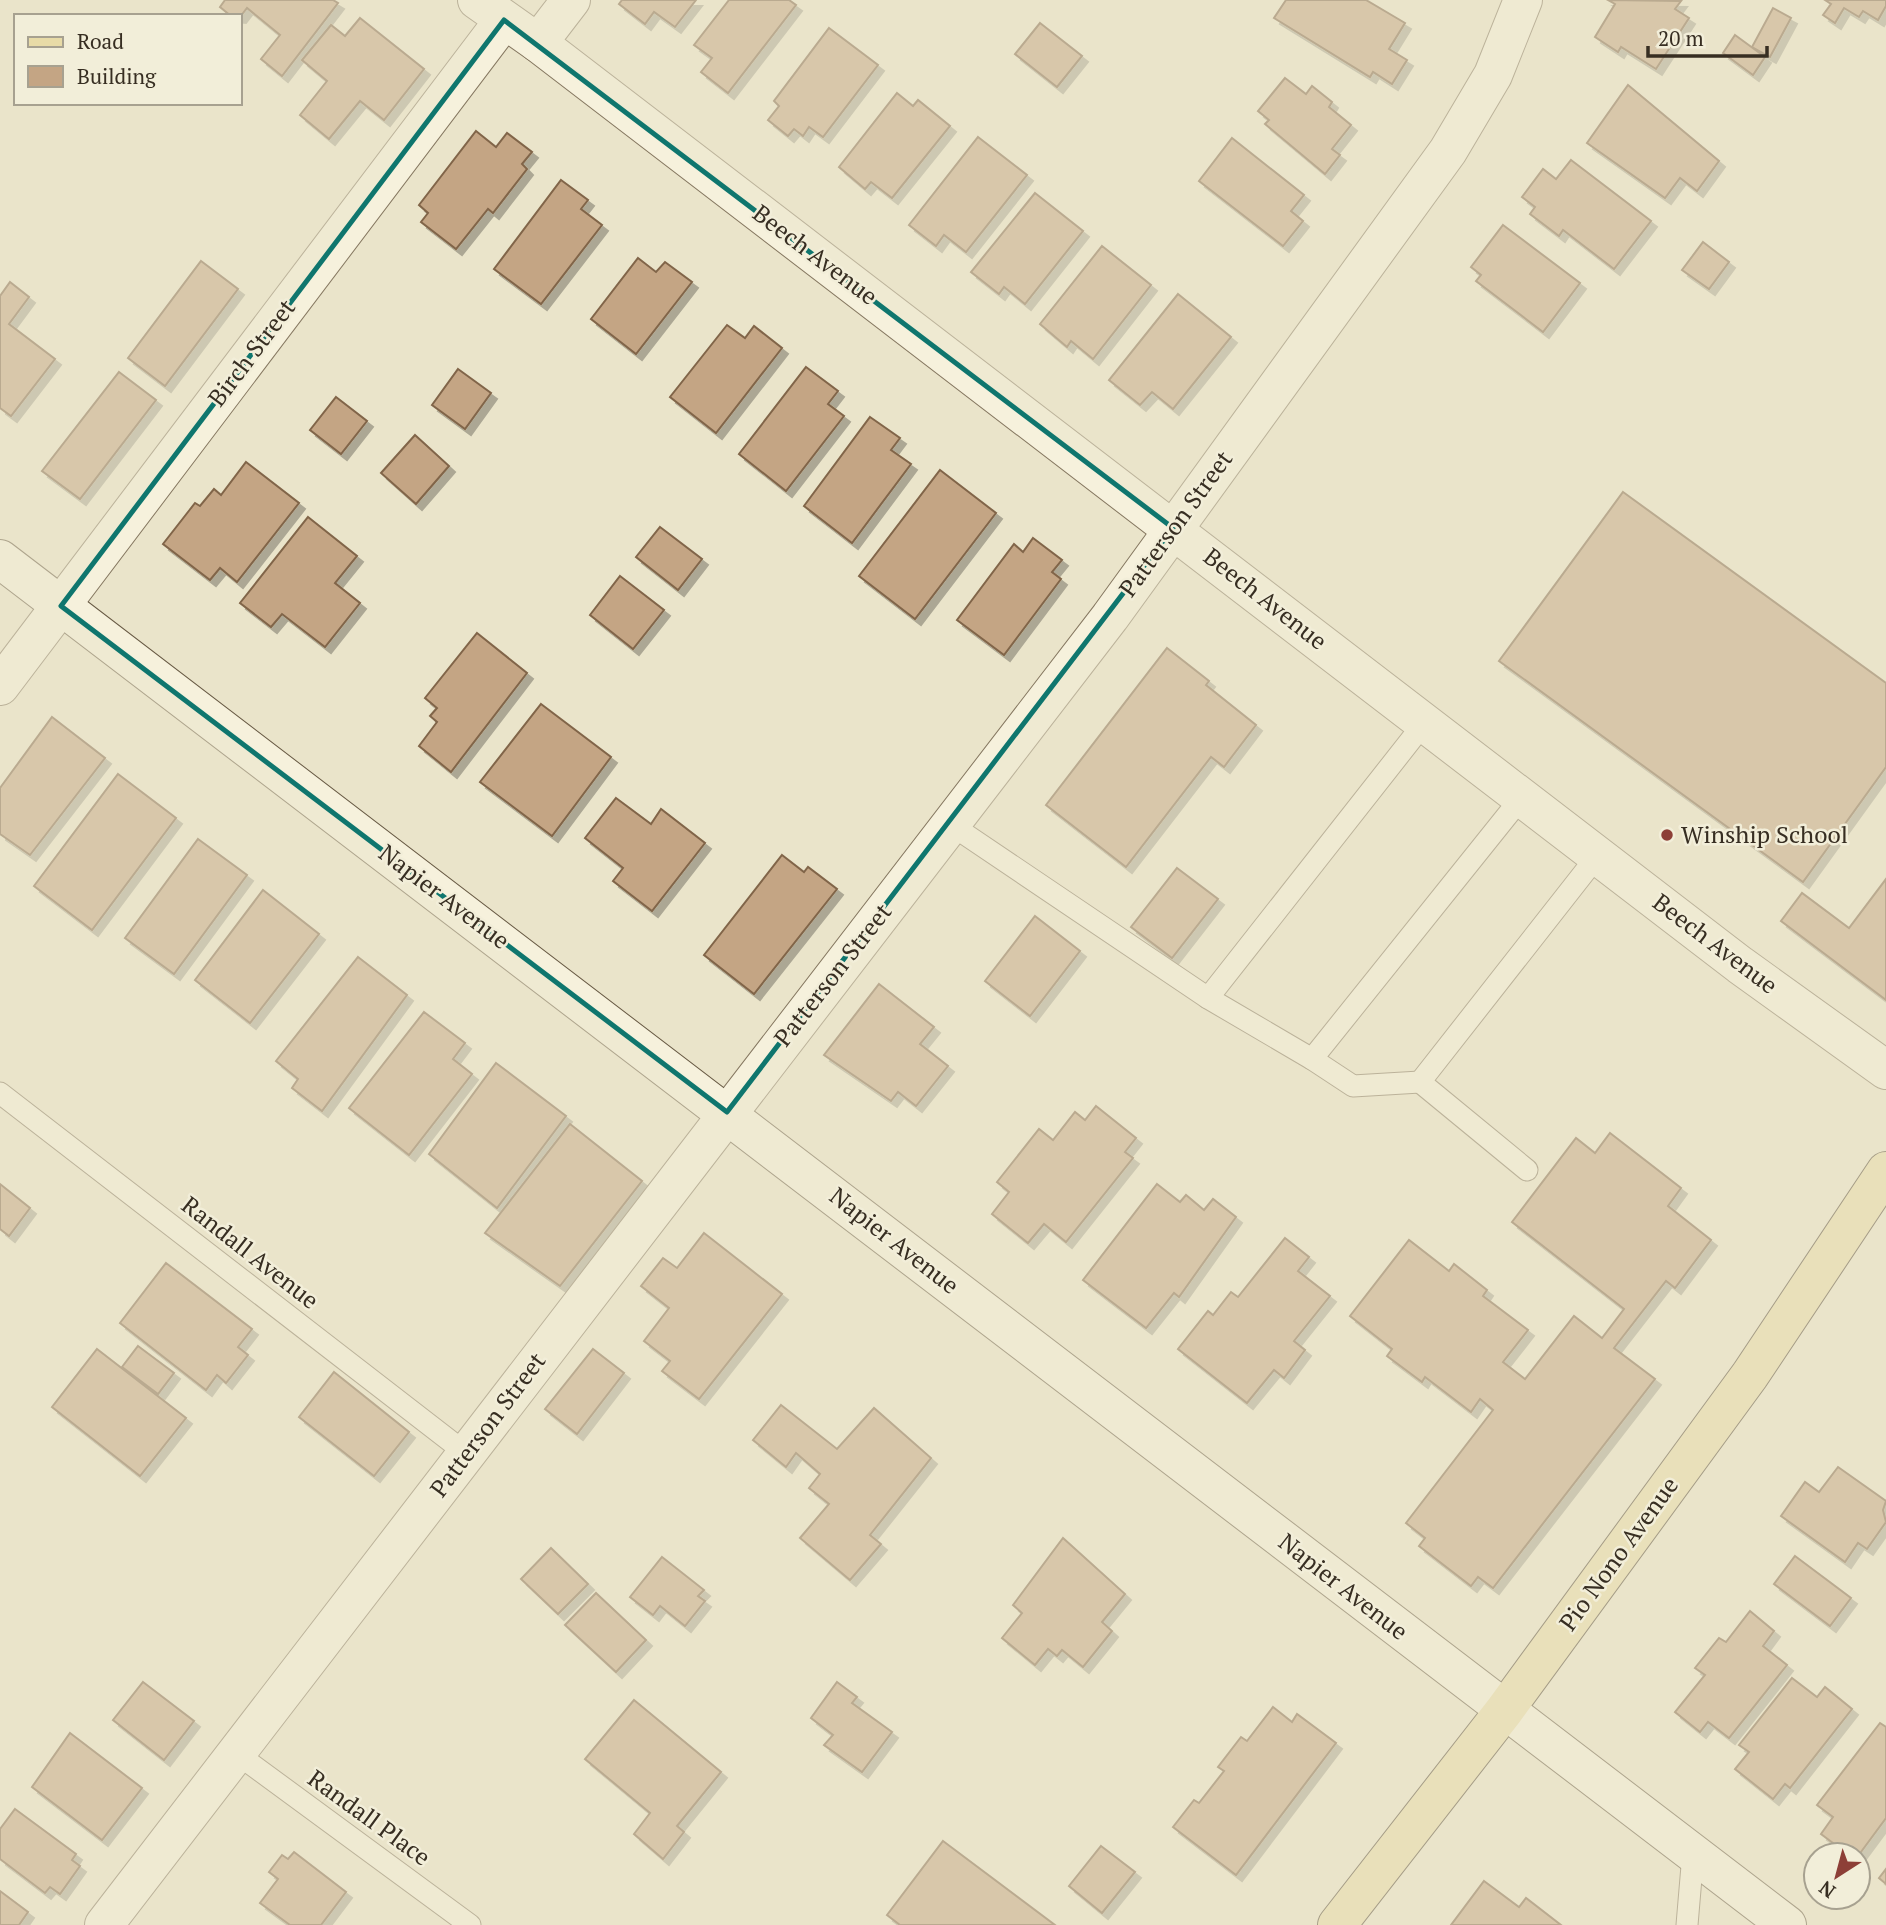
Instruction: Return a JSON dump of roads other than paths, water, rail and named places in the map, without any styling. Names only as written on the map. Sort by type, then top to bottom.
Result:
[{"type":"main road","name":"Pio Nono Avenue","points":[[1337,1925],[1504,1711],[1750,1376],[1886,1171]]},
{"type":"street","points":[[538,43],[571,0]]},
{"type":"street","name":"Patterson Street","points":[[104,1925],[1110,617],[1448,151],[1493,75],[1523,0]]},
{"type":"street","name":"Beech Avenue","points":[[490,10],[538,43],[1598,855],[1886,1070]]},
{"type":"street","name":"Birch Street","points":[[0,686],[61,606],[490,10]]},
{"type":"street","name":"Napier Avenue","points":[[0,559],[727,1112],[1693,1854],[1770,1922]]},
{"type":"lane","points":[[1208,998],[1425,722]]},
{"type":"lane","points":[[1312,1059],[1522,797]]},
{"type":"lane","points":[[950,824],[1208,998],[1353,1086],[1419,1082],[1527,1170]]},
{"type":"lane","points":[[1419,1082],[1598,855]]},
{"type":"lane","name":"Randall Avenue","points":[[0,1093],[467,1454]]},
{"type":"lane","name":"Randall Place","points":[[236,1753],[470,1925]]},
{"type":"lane","points":[[1686,1925],[1693,1854]]},
{"type":"place","name":"Winship School","points":[[1667,835]]}]
